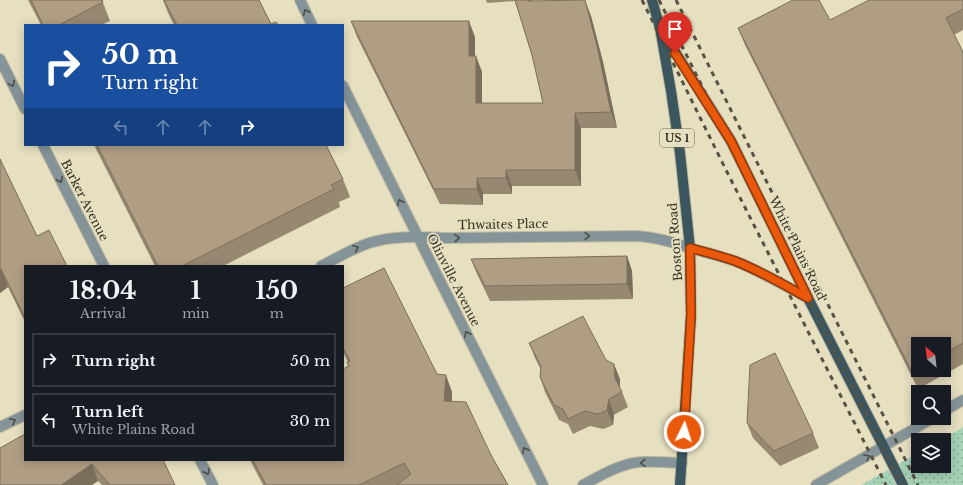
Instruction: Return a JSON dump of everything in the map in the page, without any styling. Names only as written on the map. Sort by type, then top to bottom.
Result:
[{"type":"main road","name":"Boston Road","points":[[652,0],[660,28],[671,91],[680,153],[690,248],[691,315],[680,485]]},
{"type":"main road","name":"White Plains Road","points":[[660,28],[731,141],[808,298],[903,485]]},
{"type":"main road","points":[[690,248],[711,253],[736,262],[769,276],[808,298]]},
{"type":"street","points":[[300,0],[312,24]]},
{"type":"street","points":[[0,60],[24,107]]},
{"type":"street","name":"Olinville Avenue","points":[[344,88],[543,485]]},
{"type":"street","name":"Barker Avenue","points":[[44,146],[103,265]]},
{"type":"street","name":"Thwaites Place","points":[[323,265],[370,242],[386,239],[418,237],[637,236],[654,237],[672,241],[690,248]]},
{"type":"street","points":[[951,407],[963,400]]},
{"type":"street","points":[[0,427],[24,415]]},
{"type":"street","points":[[816,485],[921,425]]},
{"type":"street","points":[[201,461],[213,485]]},
{"type":"street","points":[[583,485],[611,471],[640,462],[682,463]]},
{"type":"green space","points":[[963,426],[963,485],[861,485],[911,457],[911,473],[951,473],[951,434]]},
{"type":"building","points":[[31,0],[102,0],[103,2],[61,24],[43,24]]},
{"type":"building","points":[[164,0],[259,0],[271,24],[176,24]]},
{"type":"building","points":[[515,0],[585,0],[597,46],[611,112],[575,113],[575,170],[506,170],[506,178],[477,178],[477,189],[434,189],[351,21],[469,21],[469,56],[476,56],[476,103],[543,103],[532,55]]},
{"type":"building","points":[[793,0],[819,0],[830,20],[869,0],[963,0],[963,9],[946,18],[963,52],[963,343],[951,350],[951,337],[911,337],[911,370],[738,28]]},
{"type":"building","points":[[98,146],[326,146],[343,179],[331,185],[334,189],[184,265],[157,265]]},
{"type":"building","points":[[0,159],[37,236],[49,230],[66,265],[24,265],[24,316],[1,269],[0,271]]},
{"type":"building","points":[[627,256],[627,284],[485,286],[471,259]]},
{"type":"building","points":[[384,268],[437,374],[446,375],[444,401],[466,402],[491,455],[508,485],[397,485],[411,474],[404,463],[359,485],[266,485],[254,461],[344,461],[344,368],[349,366],[347,362],[350,361],[344,350],[344,288]]},
{"type":"building","points":[[583,316],[606,360],[614,364],[615,378],[622,392],[609,399],[607,410],[601,413],[597,414],[585,411],[568,419],[563,409],[554,405],[540,377],[541,366],[529,343]]},
{"type":"building","points":[[775,353],[813,433],[774,451],[747,423],[750,365]]},
{"type":"building","points":[[24,435],[24,461],[163,461],[175,485],[110,485],[92,464],[61,485],[0,485],[0,448]]},
{"type":"railway","points":[[642,0],[727,172],[886,485]]},
{"type":"railway","points":[[659,0],[901,485]]},
{"type":"railway","points":[[676,0],[918,485]]},
{"type":"route","points":[[675,53],[731,141],[808,298],[769,276],[736,262],[711,253],[690,248],[691,315],[684,432]]}]
